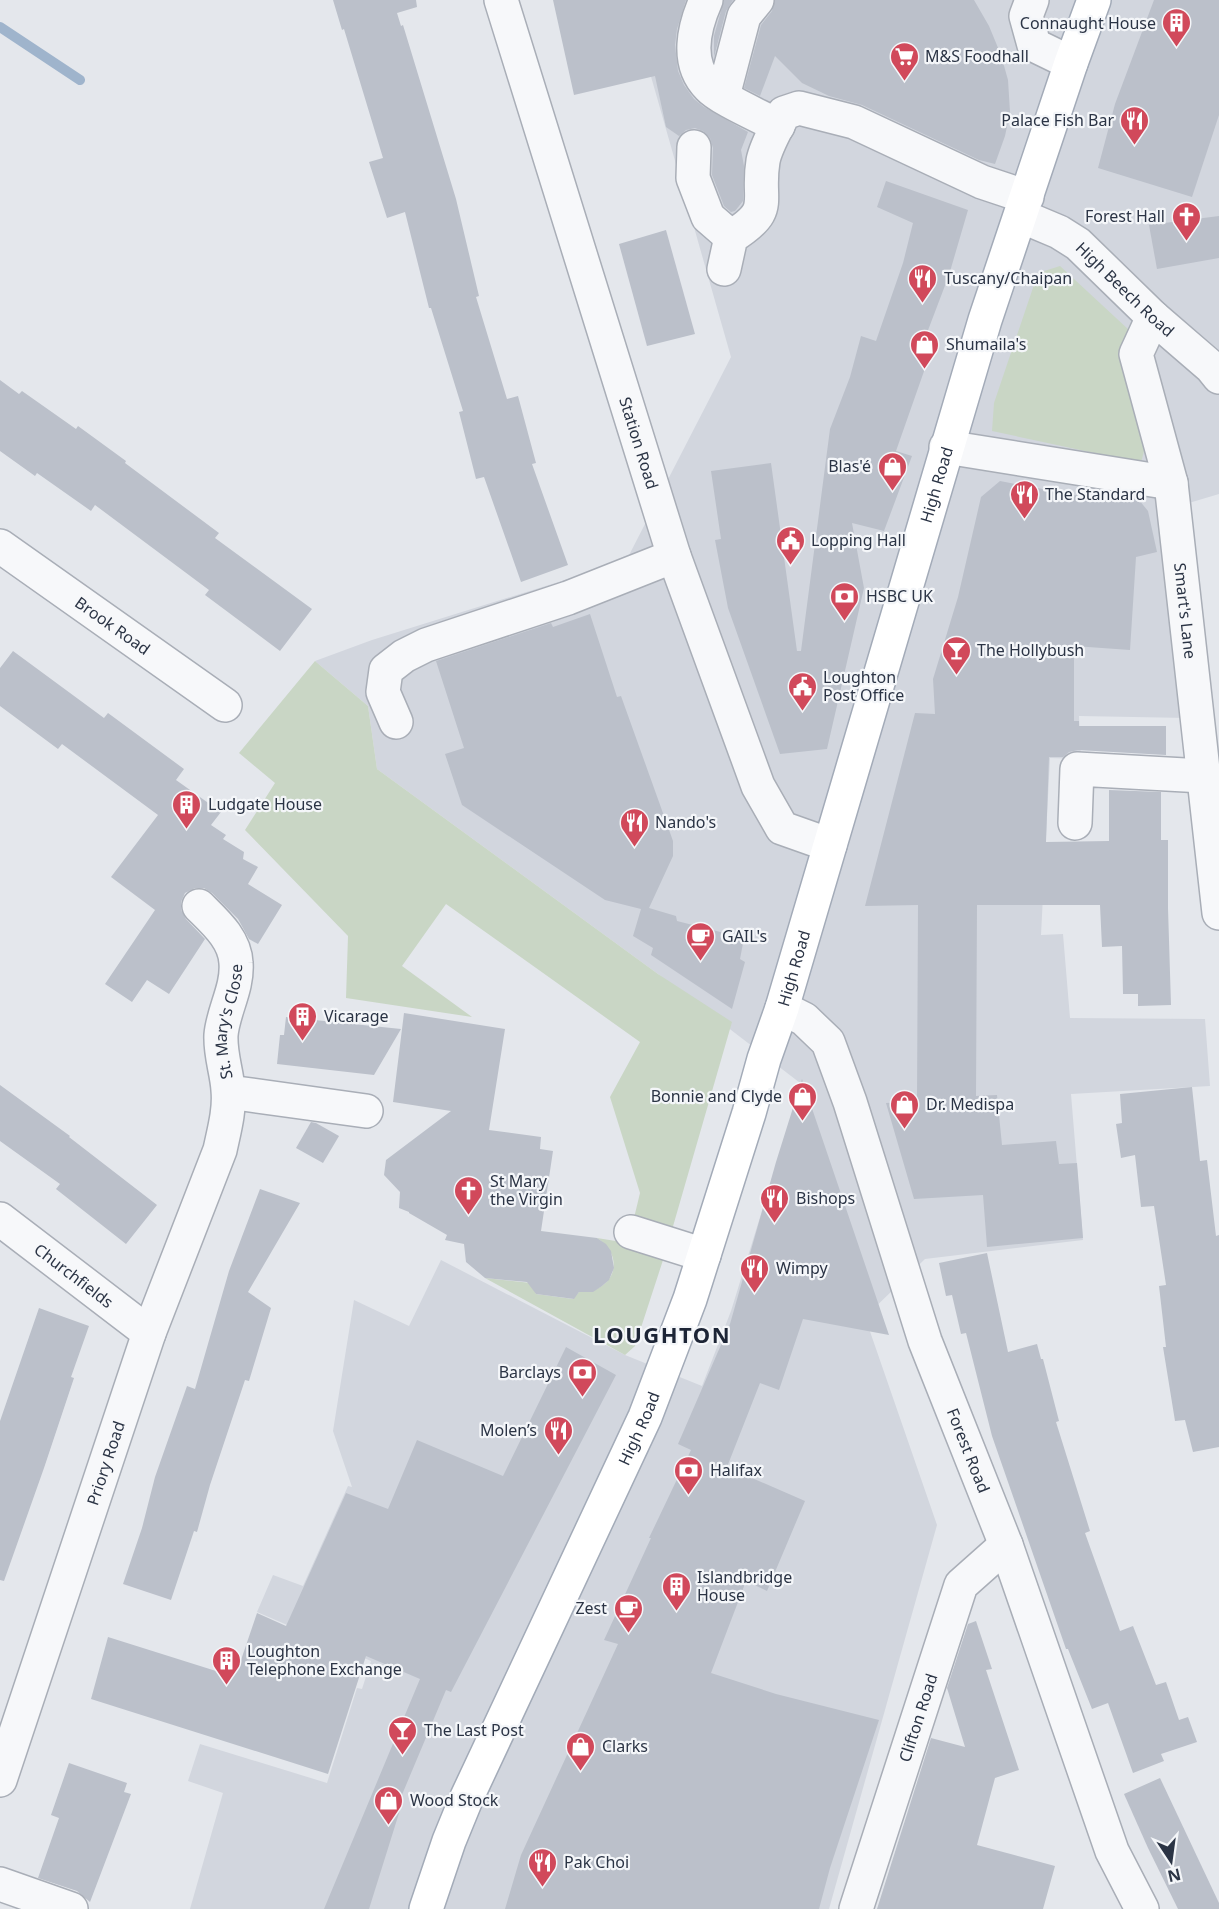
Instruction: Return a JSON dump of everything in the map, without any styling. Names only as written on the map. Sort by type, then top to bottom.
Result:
[{"type":"main road","name":"High Road","points":[[426,1909],[467,1797],[645,1417],[690,1299],[782,1008],[985,320],[1094,0]]},
{"type":"street","name":"Station Road","points":[[501,0],[674,556],[758,786],[782,828],[830,846]]},
{"type":"street","points":[[706,0],[697,20],[694,52],[698,70],[709,87],[778,126],[763,160],[761,210],[746,228],[730,237]]},
{"type":"street","points":[[723,96],[744,16],[757,0]]},
{"type":"street","points":[[1032,0],[1026,16],[1034,45],[1071,63]]},
{"type":"street","name":"High Beech Road","points":[[778,126],[784,113],[799,108],[854,122],[982,182],[1024,206],[1078,244],[1219,377]]},
{"type":"street","points":[[694,147],[693,178],[708,217],[730,237]]},
{"type":"street","points":[[724,269],[730,237]]},
{"type":"street","name":"Smart's Lane","points":[[1153,317],[1136,354],[1171,483],[1219,913]]},
{"type":"street","points":[[946,447],[1171,483]]},
{"type":"street","name":"Brook Road","points":[[0,546],[225,705]]},
{"type":"street","points":[[396,722],[383,692],[386,670],[404,656],[426,645],[568,598],[674,556]]},
{"type":"street","points":[[1075,823],[1077,769],[1203,776]]},
{"type":"street","name":"St. Mary's Close","points":[[199,906],[226,933],[237,962],[235,982],[224,1014],[221,1037],[222,1059],[229,1092],[220,1150]]},
{"type":"street","name":"Forest Road","points":[[782,1008],[804,1019],[828,1042],[850,1102],[925,1341],[1006,1545],[1112,1851],[1142,1909]]},
{"type":"street","points":[[229,1092],[366,1111]]},
{"type":"street","name":"Priory Road","points":[[0,1780],[149,1333],[220,1150]]},
{"type":"street","name":"Churchfields","points":[[0,1219],[149,1333]]},
{"type":"street","points":[[631,1232],[704,1254]]},
{"type":"street","name":"Clifton Road","points":[[856,1909],[961,1585],[1006,1545]]},
{"type":"street","points":[[0,1884],[71,1909]]},
{"type":"shaded area","points":[[636,0],[1219,0],[1219,494],[1162,511],[1188,718],[1079,716],[1081,759],[1050,758],[1041,935],[1063,934],[1070,1018],[1205,1019],[1210,1086],[1071,1094],[1083,1240],[925,1259],[865,1317],[937,1525],[829,1909],[190,1909],[223,1793],[188,1781],[200,1744],[327,1783],[357,1688],[362,1689],[371,1661],[257,1612],[273,1575],[303,1586],[348,1486],[352,1487],[333,1431],[354,1300],[409,1326],[441,1260],[625,1355],[702,1386],[731,1311],[799,1091],[808,1089],[658,974],[377,769],[368,706],[315,661],[372,640],[626,561],[731,357],[648,66]]},
{"type":"green space","points":[[1060,266],[1129,330],[1121,346],[1147,439],[1141,463],[992,431],[994,403],[1038,273]]},
{"type":"green space","points":[[315,661],[368,706],[377,769],[658,974],[732,1022],[665,1254],[635,1346],[625,1355],[485,1278],[531,1283],[536,1294],[573,1299],[579,1292],[601,1287],[608,1280],[614,1264],[612,1255],[597,1238],[628,1243],[640,1193],[610,1097],[640,1042],[446,904],[402,966],[472,1017],[346,998],[348,936],[245,830],[275,783],[239,753]]},
{"type":"building","points":[[333,0],[416,0],[417,7],[397,13],[401,26],[403,25],[456,199],[479,296],[476,297],[507,399],[518,396],[536,463],[532,464],[568,565],[521,582],[484,477],[476,479],[459,412],[463,411],[431,308],[429,308],[405,212],[387,218],[369,162],[383,158]]},
{"type":"building","points":[[553,0],[686,0],[677,29],[675,45],[678,71],[684,85],[694,99],[704,107],[748,132],[741,150],[744,166],[743,201],[735,211],[731,212],[724,206],[712,175],[713,148],[710,138],[703,131],[695,128],[686,130],[679,136],[666,127],[655,76],[574,95]]},
{"type":"building","points":[[724,0],[733,0],[726,11],[714,57],[714,36]]},
{"type":"building","name":"M&S Foodhall","points":[[775,0],[974,0],[989,26],[1008,80],[1010,112],[1005,136],[995,164],[979,160],[862,105],[829,96],[802,83],[775,56],[760,96],[744,88],[761,25],[772,11]]},
{"type":"building","points":[[1154,0],[1219,0],[1219,115],[1192,197],[1098,168],[1115,104]]},
{"type":"building","points":[[886,181],[968,210],[949,275],[919,354],[929,357],[896,451],[912,456],[884,531],[852,523],[864,588],[827,749],[780,754],[728,608],[715,540],[721,539],[711,471],[771,463],[797,651],[801,651],[830,429],[850,377],[861,336],[876,341],[903,263],[913,223],[877,207]]},
{"type":"building","name":"Forest Hall","points":[[1219,216],[1219,258],[1157,269],[1149,225]]},
{"type":"building","points":[[666,230],[695,334],[647,346],[619,244]]},
{"type":"building","points":[[0,380],[19,394],[22,391],[76,429],[78,426],[126,461],[125,463],[219,533],[215,538],[312,609],[280,651],[205,595],[209,590],[95,505],[91,511],[37,473],[35,476],[0,451]]},
{"type":"building","points":[[1000,481],[1101,500],[1102,492],[1139,500],[1148,511],[1157,552],[1136,557],[1130,650],[1074,646],[1074,721],[1079,721],[1079,726],[1166,726],[1166,755],[1078,750],[1069,752],[1063,757],[1049,757],[1046,842],[1109,841],[1109,790],[1161,792],[1161,840],[1168,840],[1171,1005],[1138,1006],[1138,994],[1123,994],[1122,946],[1102,947],[1100,905],[977,905],[976,1096],[997,1095],[1002,1145],[1056,1141],[1059,1164],[1077,1163],[1083,1238],[987,1247],[983,1195],[914,1199],[886,1103],[917,1101],[918,905],[865,906],[915,713],[935,714],[933,679],[958,597],[981,497]]},
{"type":"building","points":[[590,614],[617,697],[621,696],[673,841],[673,856],[649,908],[676,916],[677,921],[744,938],[740,959],[745,962],[732,1009],[651,955],[653,948],[633,936],[641,909],[605,900],[462,805],[445,754],[464,748],[436,661],[551,623],[553,627]]},
{"type":"building","points":[[13,651],[104,718],[108,713],[184,769],[176,780],[221,812],[211,825],[226,835],[223,839],[244,852],[243,859],[258,867],[248,884],[282,905],[258,944],[249,939],[238,919],[212,893],[204,888],[195,888],[185,893],[181,902],[181,910],[186,919],[205,939],[169,994],[147,980],[132,1002],[105,984],[155,910],[111,877],[158,815],[62,744],[58,749],[0,706],[0,668]]},
{"type":"building","name":"St Mary the Virgin","points":[[404,1013],[505,1029],[489,1130],[541,1137],[540,1149],[553,1151],[541,1231],[597,1238],[606,1244],[611,1251],[614,1268],[609,1280],[602,1286],[593,1292],[579,1292],[574,1299],[536,1294],[527,1282],[485,1278],[466,1262],[464,1244],[445,1240],[447,1235],[399,1208],[400,1192],[384,1175],[386,1160],[451,1111],[393,1102]]},
{"type":"building","points":[[286,1017],[401,1029],[374,1075],[277,1064],[280,1035],[284,1035]]},
{"type":"building","points":[[802,1079],[889,1335],[803,1319],[779,1390],[760,1383],[727,1467],[805,1501],[767,1591],[746,1581],[711,1673],[776,1694],[879,1720],[830,1868],[819,1909],[505,1909],[521,1855],[618,1644],[604,1640],[691,1450],[678,1444],[730,1324]]},
{"type":"building","points":[[0,1085],[70,1136],[157,1205],[126,1244],[56,1189],[60,1184],[0,1141]]},
{"type":"building","points":[[1192,1087],[1200,1161],[1207,1160],[1216,1236],[1219,1235],[1219,1447],[1193,1452],[1185,1420],[1175,1421],[1163,1347],[1166,1347],[1159,1286],[1166,1285],[1154,1206],[1141,1207],[1135,1155],[1121,1158],[1116,1124],[1122,1123],[1120,1094]]},
{"type":"building","points":[[311,1122],[339,1136],[323,1163],[296,1148]]},
{"type":"building","points":[[260,1189],[300,1203],[248,1292],[271,1308],[249,1381],[245,1380],[197,1532],[194,1531],[171,1600],[123,1584],[142,1528],[155,1477],[187,1386],[195,1389],[229,1271]]},
{"type":"building","points":[[987,1253],[1008,1352],[1037,1344],[1041,1359],[1043,1359],[1059,1421],[1056,1422],[1090,1531],[1085,1533],[1120,1631],[1133,1626],[1156,1685],[1166,1682],[1179,1720],[1188,1717],[1197,1742],[1161,1754],[1164,1761],[1133,1773],[1108,1703],[1092,1709],[1068,1649],[1066,1649],[992,1436],[966,1333],[961,1334],[952,1295],[946,1296],[939,1263]]},
{"type":"building","points":[[39,1308],[89,1326],[44,1468],[4,1581],[0,1580],[0,1421]]},
{"type":"building","points":[[566,1347],[616,1375],[451,1692],[446,1690],[396,1809],[400,1810],[369,1909],[324,1909],[420,1679],[366,1656],[328,1774],[91,1699],[108,1637],[216,1671],[222,1654],[241,1660],[257,1613],[286,1626],[346,1493],[388,1509],[417,1440],[503,1476]]},
{"type":"building","points":[[976,1621],[992,1669],[986,1670],[1019,1770],[995,1778],[977,1845],[1055,1866],[1043,1909],[877,1909],[931,1738],[965,1747],[947,1688],[968,1624]]},
{"type":"building","points":[[69,1763],[127,1783],[124,1792],[131,1794],[90,1902],[77,1891],[38,1878],[59,1818],[51,1815]]},
{"type":"building","points":[[1160,1778],[1219,1903],[1219,1909],[1178,1909],[1148,1848],[1124,1794]]},
{"type":"waterway","points":[[0,27],[80,80]]},
{"type":"place","name":"Connaught House","points":[[1177,48]]},
{"type":"place","name":"M&S Foodhall","points":[[904,82]]},
{"type":"place","name":"Palace Fish Bar","points":[[1135,146]]},
{"type":"place","name":"Forest Hall","points":[[1186,242]]},
{"type":"place","name":"Tuscany/Chaipan","points":[[923,304]]},
{"type":"place","name":"Shumaila's","points":[[925,370]]},
{"type":"place","name":"Blas'é","points":[[892,492]]},
{"type":"place","name":"The Standard","points":[[1024,520]]},
{"type":"place","name":"Lopping Hall","points":[[790,566]]},
{"type":"place","name":"HSBC UK","points":[[845,622]]},
{"type":"place","name":"The Hollybush","points":[[956,676]]},
{"type":"place","name":"Loughton Post Office","points":[[802,712]]},
{"type":"place","name":"Ludgate House","points":[[187,830]]},
{"type":"place","name":"Nando's","points":[[634,848]]},
{"type":"place","name":"GAIL's","points":[[701,962]]},
{"type":"place","name":"Vicarage","points":[[303,1042]]},
{"type":"place","name":"Bonnie and Clyde","points":[[803,1122]]},
{"type":"place","name":"Dr. Medispa","points":[[905,1130]]},
{"type":"place","name":"St Mary the Virgin","points":[[469,1216]]},
{"type":"place","name":"Bishops","points":[[775,1224]]},
{"type":"place","name":"Wimpy","points":[[755,1294]]},
{"type":"place","name":"Barclays","points":[[582,1398]]},
{"type":"place","name":"Molen’s","points":[[558,1456]]},
{"type":"place","name":"Halifax","points":[[689,1496]]},
{"type":"place","name":"Islandbridge House","points":[[676,1612]]},
{"type":"place","name":"Zest","points":[[628,1634]]},
{"type":"place","name":"Loughton Telephone Exchange","points":[[226,1686]]},
{"type":"place","name":"The Last Post","points":[[403,1756]]},
{"type":"place","name":"Clarks","points":[[581,1772]]},
{"type":"place","name":"Wood Stock","points":[[389,1826]]},
{"type":"place","name":"Pak Choi","points":[[543,1888]]},
{"type":"district","name":"LOUGHTON","points":[[662,1335]]}]
